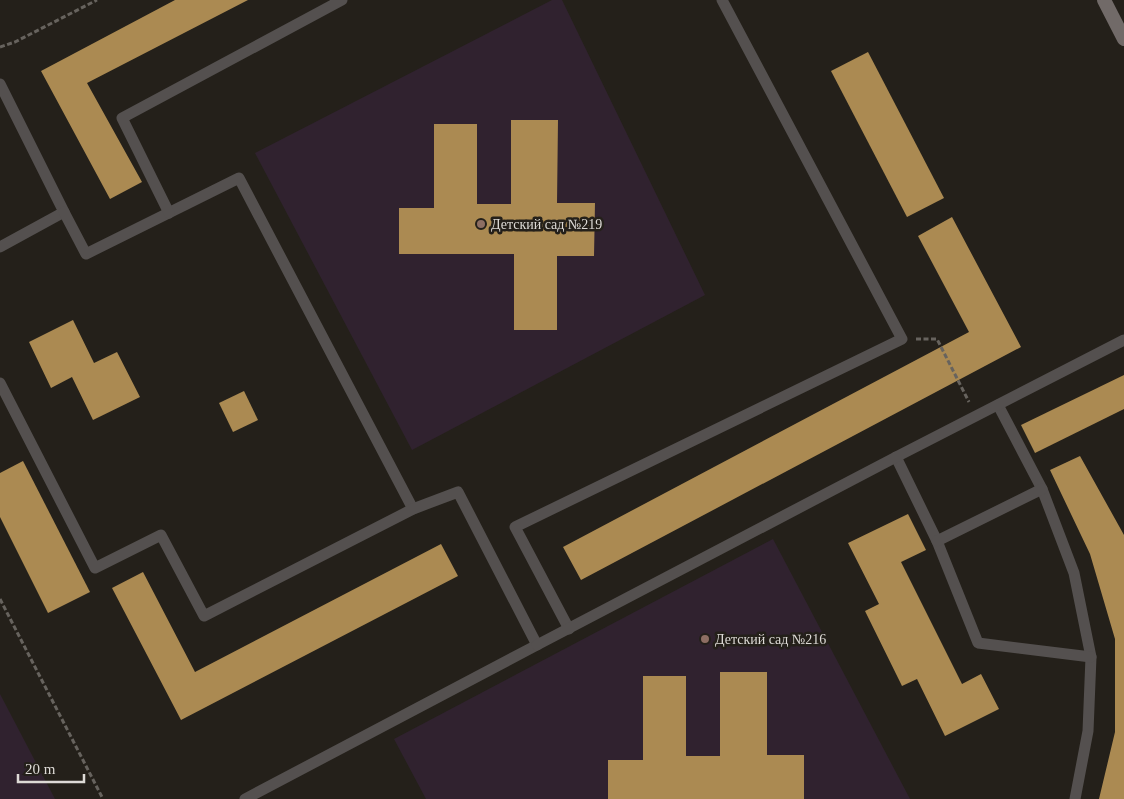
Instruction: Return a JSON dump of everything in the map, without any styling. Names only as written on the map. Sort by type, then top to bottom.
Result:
[{"type":"main road","points":[[1104,0],[1124,39]]},
{"type":"lane","points":[[169,213],[122,118],[342,0]]},
{"type":"lane","points":[[569,629],[515,527],[902,339],[722,0]]},
{"type":"lane","points":[[0,84],[86,254],[239,178],[413,509]]},
{"type":"lane","points":[[0,247],[64,212]]},
{"type":"lane","points":[[245,799],[896,457],[1124,340]]},
{"type":"lane","points":[[0,383],[95,568],[161,535],[204,616],[413,509],[458,492],[537,645]]},
{"type":"lane","points":[[998,405],[1042,489],[1074,573],[1091,657],[1088,731],[1075,799]]},
{"type":"lane","points":[[896,457],[937,541],[978,643],[1091,657]]},
{"type":"lane","points":[[937,541],[1042,489]]},
{"type":"path","points":[[0,46],[15,42],[97,0]]},
{"type":"path","points":[[902,339],[937,339],[976,416]]},
{"type":"path","points":[[0,599],[103,799]]},
{"type":"shaded area","name":"Детский сад №219","points":[[552,0],[562,0],[705,295],[412,450],[255,153]]},
{"type":"shaded area","name":"Детский сад №216","points":[[773,539],[910,799],[426,799],[394,739]]},
{"type":"shaded area","points":[[0,694],[55,799],[0,799]]},
{"type":"building","points":[[175,0],[248,0],[87,83],[142,182],[110,199],[41,71]]},
{"type":"building","points":[[868,52],[944,198],[907,217],[831,71]]},
{"type":"building","points":[[511,120],[558,120],[557,203],[595,203],[594,256],[557,256],[557,330],[514,330],[514,254],[399,254],[399,208],[434,208],[434,124],[477,124],[477,204],[511,204]]},
{"type":"building","points":[[952,217],[1021,347],[581,580],[563,547],[969,332],[918,236]]},
{"type":"building","points":[[73,320],[94,363],[117,352],[140,397],[93,420],[72,377],[51,388],[29,342]]},
{"type":"building","points":[[1124,375],[1124,409],[1035,453],[1021,425]]},
{"type":"building","points":[[244,391],[258,420],[233,432],[219,403]]},
{"type":"building","points":[[1080,456],[1124,535],[1124,799],[1099,799],[1115,732],[1115,639],[1090,554],[1050,470]]},
{"type":"building","points":[[23,461],[90,592],[48,613],[0,517],[0,473]]},
{"type":"building","points":[[908,514],[926,550],[901,562],[962,684],[981,674],[999,709],[945,736],[917,679],[902,686],[865,611],[879,604],[848,543]]},
{"type":"building","points":[[441,544],[458,576],[181,720],[112,588],[143,572],[195,672]]},
{"type":"building","points":[[720,672],[767,672],[767,755],[804,755],[804,799],[608,799],[608,760],[643,760],[643,676],[686,676],[686,756],[720,756]]},
{"type":"place","name":"Детский сад №219","points":[[481,224]]},
{"type":"place","name":"Детский сад №216","points":[[705,639]]}]
